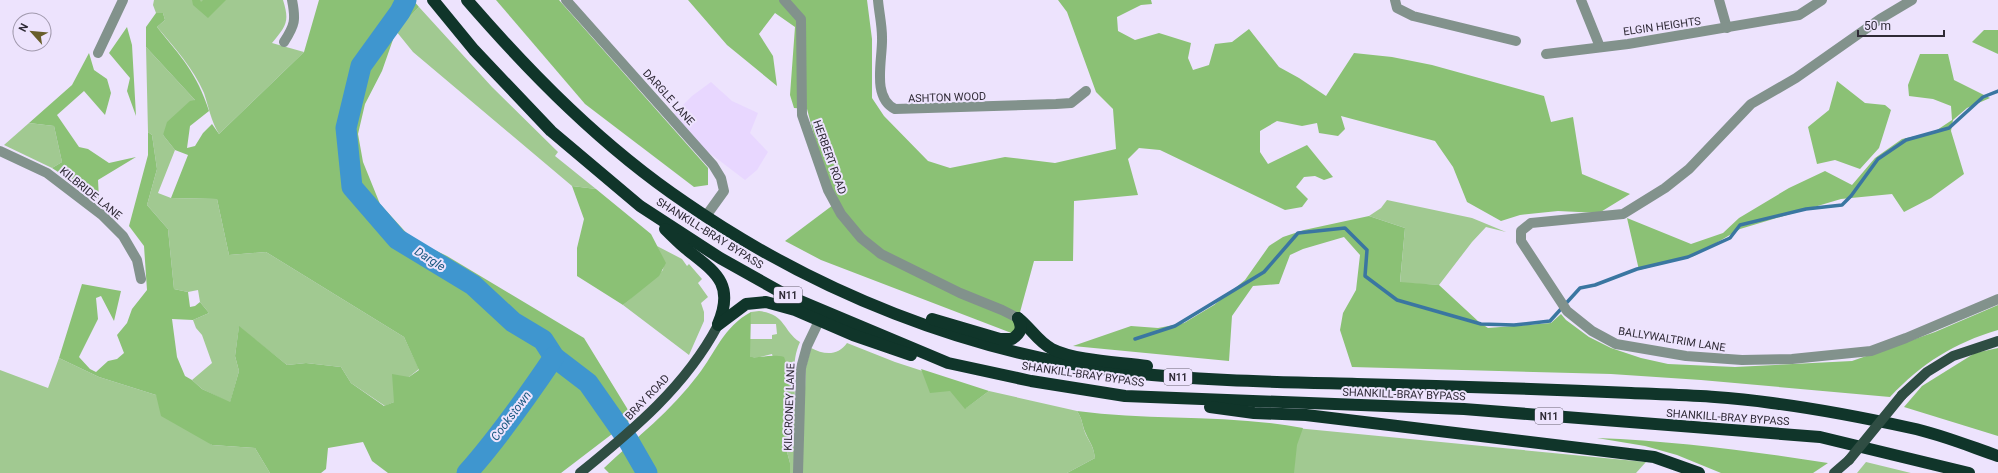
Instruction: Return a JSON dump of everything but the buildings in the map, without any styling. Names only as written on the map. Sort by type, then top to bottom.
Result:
[{"type":"highway","name":"SHANKILL-BRAY BYPASS","points":[[433,0],[474,50],[551,131],[640,206],[720,258],[786,295],[948,362],[1031,381],[1125,396],[1464,409],[1820,437],[1969,473]]},
{"type":"highway","name":"SHANKILL-BRAY BYPASS","points":[[467,0],[519,60],[582,119],[641,170],[706,216],[791,266],[863,302],[949,334],[1042,357],[1122,371],[1179,377],[1274,382],[1569,390],[1716,397],[1771,402],[1916,428],[1998,456]]},
{"type":"highway","name":"N11","points":[[640,206],[685,248],[715,271],[723,290],[724,301],[724,310],[718,325]]},
{"type":"highway","name":"N11","points":[[791,266],[808,270],[887,304],[1000,339],[1012,339],[1017,336],[1022,325],[1018,318]]},
{"type":"highway","name":"N11","points":[[718,325],[740,307],[753,302],[777,304],[853,335],[919,358],[948,362]]},
{"type":"highway","name":"N11","points":[[1018,318],[1025,323],[1041,341],[1052,349],[1087,358],[1158,368],[1237,372],[1533,381],[1569,390]]},
{"type":"highway","name":"N11","points":[[1125,396],[1254,413],[1306,415],[1654,457],[1699,473]]},
{"type":"main road","name":"BRAY ROAD","points":[[580,473],[659,405],[699,358],[718,325]]},
{"type":"main road","points":[[1834,473],[1849,460],[1902,395],[1927,372],[1953,356],[1998,340]]},
{"type":"main road","points":[[1846,473],[1849,460]]},
{"type":"street","points":[[98,52],[123,0]]},
{"type":"street","points":[[284,42],[292,30],[296,17],[292,0]]},
{"type":"street","name":"DARGLE LANE","points":[[566,0],[713,165],[721,178],[724,191],[706,216]]},
{"type":"street","name":"HERBERT ROAD","points":[[784,0],[801,19],[802,115],[828,190],[841,214],[861,238],[881,254],[960,293],[1018,318]]},
{"type":"street","name":"ASHTON WOOD","points":[[878,0],[882,38],[882,94],[889,106],[895,110],[1071,103],[1086,91]]},
{"type":"street","points":[[1395,0],[1397,8],[1413,16],[1516,41]]},
{"type":"street","points":[[1581,0],[1600,46]]},
{"type":"street","points":[[1719,0],[1727,28]]},
{"type":"street","name":"ELGIN HEIGHTS","points":[[1546,54],[1727,28],[1799,15],[1822,0]]},
{"type":"street","name":"BALLYWALTRIM LANE","points":[[1912,0],[1880,20],[1796,78],[1751,104],[1689,169],[1665,188],[1623,214],[1531,223],[1521,231],[1520,241],[1567,311],[1592,331],[1616,344],[1686,356],[1742,360],[1792,359],[1871,351],[1906,338],[1998,299]]},
{"type":"street","name":"KILBRIDE LANE","points":[[0,151],[47,173],[102,215],[123,236],[137,260],[141,279]]},
{"type":"street","name":"KILCRONEY LANE","points":[[798,473],[801,368],[807,346],[819,321]]},
{"type":"shaded area","points":[[711,82],[732,101],[758,113],[750,133],[768,152],[757,170],[745,180],[703,148],[673,115],[692,96]]},
{"type":"green space","points":[[154,0],[283,0],[286,14],[285,23],[281,32],[272,43],[304,52],[219,134],[212,119],[204,93],[195,75],[157,27],[165,20],[163,13],[156,13],[153,5]]},
{"type":"green space","points":[[192,0],[200,0],[201,2],[203,0],[226,0],[208,18],[193,5]]},
{"type":"green space","points":[[319,0],[413,0],[419,7],[396,31],[382,71],[365,104],[358,134],[363,162],[380,204],[412,239],[447,256],[584,338],[633,418],[561,473],[388,473],[372,461],[363,442],[328,448],[326,469],[321,473],[270,473],[255,448],[212,445],[161,416],[156,395],[99,377],[59,358],[82,284],[121,291],[114,321],[101,296],[96,298],[98,319],[79,357],[90,369],[96,372],[108,361],[117,359],[124,353],[117,335],[127,323],[132,309],[147,290],[144,246],[129,226],[148,155],[148,132],[152,135],[157,169],[147,205],[168,229],[174,289],[188,292],[190,307],[195,306],[200,302],[209,313],[193,320],[172,319],[177,357],[185,376],[202,389],[230,402],[239,371],[235,356],[239,326],[287,365],[306,363],[341,367],[351,383],[384,406],[394,402],[392,374],[409,377],[419,370],[404,337],[266,252],[229,255],[217,199],[171,198],[188,155],[175,150],[163,135],[167,122],[190,101],[195,100],[146,47],[146,27],[156,13],[163,13],[165,20],[157,27],[188,66],[199,86],[209,111],[190,126],[187,148],[195,146],[203,133],[212,124],[219,134],[304,52]]},
{"type":"green space","points":[[496,0],[559,0],[708,168],[708,185],[694,187],[585,104]]},
{"type":"green space","points":[[688,0],[867,0],[872,39],[872,98],[884,116],[928,161],[950,168],[1005,157],[1055,163],[1116,149],[1113,109],[1096,92],[1067,12],[1058,0],[1151,0],[1152,4],[1141,5],[1117,17],[1118,31],[1135,40],[1159,33],[1191,43],[1188,58],[1193,70],[1209,65],[1215,44],[1232,42],[1249,29],[1279,67],[1326,96],[1354,53],[1392,57],[1432,65],[1544,96],[1551,122],[1573,117],[1582,174],[1630,194],[1599,213],[1558,211],[1520,215],[1501,221],[1467,202],[1453,167],[1435,141],[1341,116],[1345,129],[1338,136],[1319,133],[1317,123],[1302,126],[1277,121],[1260,131],[1260,152],[1268,164],[1307,145],[1333,177],[1324,180],[1315,176],[1304,177],[1296,187],[1308,199],[1302,207],[1285,210],[1160,150],[1139,148],[1128,159],[1138,195],[1074,201],[1073,261],[1034,261],[1014,334],[821,260],[785,241],[837,202],[818,150],[807,109],[794,108],[790,95],[795,27],[775,13],[759,34],[773,56],[777,86],[727,45]]},
{"type":"green space","points":[[419,7],[492,87],[558,152],[555,156],[596,189],[572,186],[413,52],[396,31]]},
{"type":"green space","points":[[127,27],[132,45],[136,116],[127,91],[130,78],[109,53]]},
{"type":"green space","points":[[1984,30],[1998,30],[1998,54],[1972,42]]},
{"type":"green space","points":[[146,47],[195,100],[163,135],[175,150],[158,193],[171,198],[217,199],[229,255],[266,252],[404,337],[419,369],[409,377],[394,402],[385,406],[351,383],[341,367],[306,363],[287,365],[239,327],[235,356],[239,371],[230,403],[202,389],[192,380],[212,363],[202,335],[196,328],[193,320],[209,313],[200,302],[198,290],[188,292],[174,289],[168,229],[147,205],[157,169],[152,135],[148,132]]},
{"type":"green space","points":[[89,53],[94,70],[107,79],[111,93],[105,115],[84,91],[57,115],[79,147],[88,149],[109,163],[136,157],[98,180],[99,199],[52,168],[62,162],[54,126],[29,123],[72,85]]},
{"type":"green space","points":[[1920,54],[1948,54],[1954,80],[1990,98],[1967,108],[1953,120],[1951,131],[1964,174],[1931,198],[1904,212],[1892,194],[1841,199],[1740,229],[1694,256],[1639,270],[1627,218],[1691,244],[1723,233],[1739,218],[1789,188],[1825,171],[1852,185],[1875,158],[1902,139],[1934,132],[1952,120],[1951,106],[1933,99],[1909,96],[1908,85]]},
{"type":"green space","points":[[1837,81],[1865,103],[1885,105],[1891,110],[1879,148],[1860,169],[1835,160],[1817,164],[1808,127],[1829,110]]},
{"type":"green space","points":[[29,123],[54,126],[62,162],[52,168],[4,145]]},
{"type":"green space","points":[[572,186],[596,189],[651,234],[666,263],[659,276],[623,305],[577,276],[577,248],[584,219]]},
{"type":"green space","points":[[1387,200],[1472,218],[1506,232],[1486,227],[1472,242],[1439,285],[1400,283],[1405,228],[1369,216],[1381,208]]},
{"type":"green space","points":[[1369,216],[1405,228],[1400,282],[1439,285],[1479,322],[1488,328],[1551,323],[1561,314],[1566,320],[1589,337],[1611,348],[1641,358],[1668,364],[1735,367],[1852,361],[1935,332],[1998,305],[1998,330],[1967,341],[1927,364],[1890,397],[1701,380],[1611,374],[1352,367],[1340,330],[1343,313],[1356,290],[1360,255],[1344,237],[1303,249],[1290,255],[1279,284],[1253,286],[1232,316],[1229,361],[1073,346],[1131,326],[1158,328],[1184,323],[1214,305],[1245,280],[1269,246],[1283,237],[1304,230]]},
{"type":"green space","points":[[657,246],[682,259],[687,266],[689,264],[702,279],[698,283],[708,297],[701,303],[704,312],[704,321],[689,355],[623,305],[663,270],[664,261]]},
{"type":"green space","points":[[759,311],[774,315],[800,342],[794,364],[796,429],[795,473],[790,473],[790,463],[786,448],[791,423],[772,354],[760,357],[750,357],[750,339],[772,339],[772,335],[777,334],[776,324],[750,324],[751,312]]},
{"type":"green space","points":[[751,312],[750,357],[784,357],[788,368],[791,423],[786,448],[790,463],[790,473],[609,473],[604,468],[677,400],[698,375],[727,332],[741,318]]},
{"type":"green space","points":[[847,343],[895,362],[941,377],[966,408],[989,391],[1077,411],[1086,435],[1093,448],[1095,458],[1067,473],[801,473],[806,367],[811,348],[821,352],[830,353],[839,350]]},
{"type":"green space","points":[[1998,348],[1998,436],[1904,407],[1922,386],[1975,353]]},
{"type":"green space","points":[[59,358],[99,377],[156,395],[212,445],[255,448],[270,473],[0,473],[0,370],[48,388]]},
{"type":"green space","points":[[921,369],[989,391],[965,409],[950,391],[930,393]]},
{"type":"green space","points":[[1077,411],[1134,416],[1247,421],[1303,428],[1297,445],[1294,473],[1067,473],[1095,458],[1093,448]]},
{"type":"green space","points":[[1296,428],[1646,462],[1636,473],[1283,473]]},
{"type":"green space","points":[[1597,438],[1655,441],[1713,447],[1828,463],[1813,473],[1721,473],[1677,455],[1645,446]]},
{"type":"green space","points":[[1866,462],[1911,473],[1857,473]]},
{"type":"waterway","name":"Dargle","points":[[406,0],[400,12],[361,66],[346,128],[352,187],[397,239],[473,285],[513,322],[543,340],[554,357],[588,383],[628,440],[647,473]]},
{"type":"waterway","points":[[1135,339],[1175,326],[1264,272],[1298,233],[1345,228],[1367,250],[1365,276],[1397,300],[1481,324],[1514,325],[1550,321],[1580,288],[1595,285],[1637,269],[1688,257],[1730,238],[1740,225],[1806,209],[1842,205],[1851,196],[1878,159],[1906,140],[1949,128],[1983,97],[1998,91]]},
{"type":"waterway","name":"Cookstown","points":[[467,473],[534,387],[554,357]]}]
